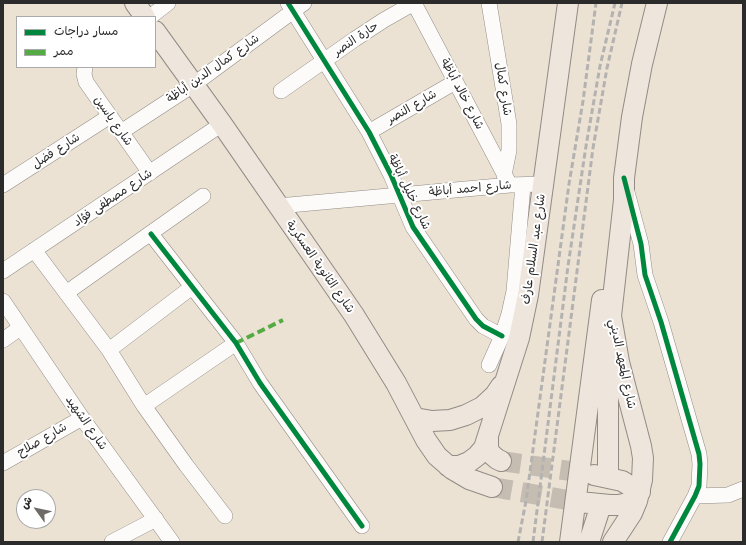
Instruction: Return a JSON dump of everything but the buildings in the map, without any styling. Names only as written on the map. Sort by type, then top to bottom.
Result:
[{"type":"main road","points":[[135,3],[144,16]]},
{"type":"main road","name":"شارع المعهد الديني","points":[[613,542],[632,513],[639,496],[642,480],[643,458],[619,362],[611,316],[624,200],[624,178],[632,117],[642,64],[657,3]]},
{"type":"main road","name":"شارع عبد السلام عارف","points":[[448,466],[459,466],[469,462],[484,448],[519,338],[525,310],[543,184],[565,8]]},
{"type":"main road","name":"شارع الثانوية العسكرية","points":[[156,33],[222,124],[358,322],[396,383],[426,440],[437,456],[448,466],[468,479],[492,487]]},
{"type":"main road","name":"شارع المعهد الديني","points":[[570,542],[612,223],[616,199],[624,178]]},
{"type":"main road","points":[[608,477],[607,388],[611,316]]},
{"type":"main road","points":[[415,418],[432,421],[450,420],[466,415],[482,407],[505,381]]},
{"type":"main road","points":[[488,438],[488,448],[490,453],[496,459],[501,461]]},
{"type":"main road","points":[[579,502],[601,505],[619,505],[639,496],[622,481],[584,473]]},
{"type":"main road","points":[[589,542],[601,505]]},
{"type":"street","points":[[151,16],[168,3]]},
{"type":"street","name":"حارة النصر","points":[[281,91],[384,20],[414,3]]},
{"type":"street","name":"شارع خالد أباظة","points":[[414,3],[455,82],[512,182]]},
{"type":"street","name":"شارع كمال","points":[[489,3],[509,124],[509,150],[512,182]]},
{"type":"street","name":"شارع خليل أباظة","points":[[295,6],[324,60],[369,132],[413,227],[476,319],[483,326],[502,336]]},
{"type":"street","name":"شارع كمال الدين أباظة","points":[[121,132],[193,85],[295,6]]},
{"type":"street","name":"شارع ياسين","points":[[85,68],[84,74],[86,82],[150,173]]},
{"type":"street","name":"شارع النصر","points":[[369,132],[455,82]]},
{"type":"street","name":"شارع فضل","points":[[3,185],[110,116]]},
{"type":"street","name":"شارع مصطفى فؤاد","points":[[3,271],[222,124]]},
{"type":"street","points":[[624,178],[641,244],[645,275],[661,322],[699,454],[700,476],[695,496],[670,542]]},
{"type":"street","name":"شارع احمد أباظة","points":[[278,206],[399,196],[512,182],[543,184]]},
{"type":"street","name":"شارع عبد السلام عارف","points":[[489,365],[502,336],[514,291],[512,182]]},
{"type":"street","points":[[66,292],[151,234],[203,196]]},
{"type":"street","points":[[151,234],[236,343],[260,383],[362,526]]},
{"type":"street","points":[[34,250],[109,350],[144,406],[225,516]]},
{"type":"street","points":[[109,350],[192,287]]},
{"type":"street","name":"شارع الشهيد","points":[[3,301],[82,418],[172,542]]},
{"type":"street","points":[[3,340],[20,328]]},
{"type":"street","points":[[144,406],[236,343]]},
{"type":"street","name":"شارع صلاح","points":[[3,463],[82,418]]},
{"type":"street","points":[[695,496],[728,495],[743,489]]},
{"type":"street","points":[[112,542],[156,519]]},
{"type":"tunnel","points":[[501,461],[584,473]]},
{"type":"tunnel","points":[[492,487],[579,502]]},
{"type":"railway","points":[[518,542],[526,501],[569,184],[583,101],[596,3]]},
{"type":"railway","points":[[533,542],[568,266],[586,146],[600,66],[615,3]]},
{"type":"railway","points":[[542,542],[593,148],[607,68],[622,3]]},
{"type":"marked path","points":[[236,343],[283,320]]},
{"type":"cycle path","points":[[288,3],[369,132],[391,175],[413,227],[476,319],[483,326],[502,336]]},
{"type":"cycle path","points":[[624,178],[641,244],[645,275],[661,322],[699,454],[699,486],[670,542]]},
{"type":"cycle path","points":[[151,234],[236,343],[260,383],[362,526]]}]
